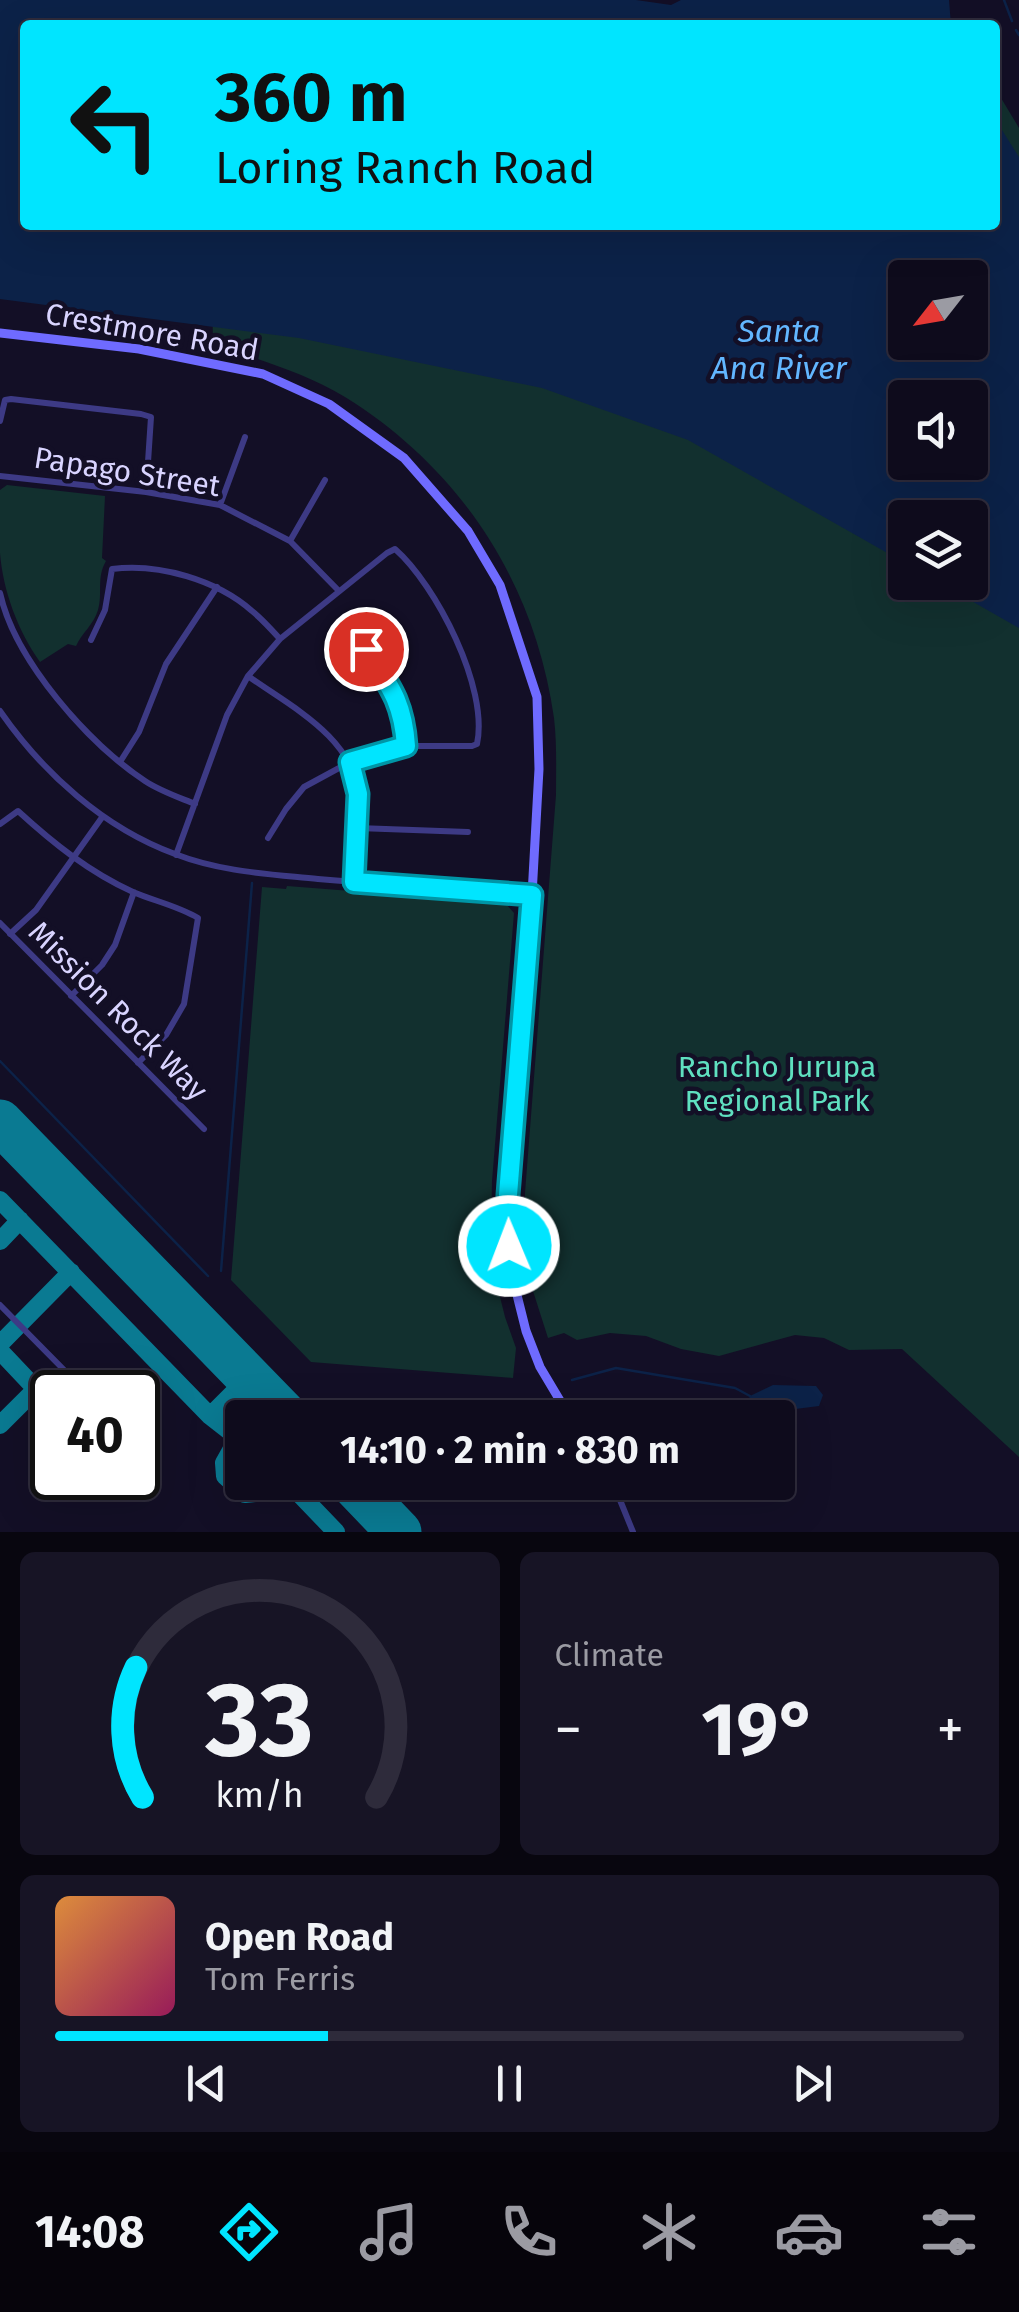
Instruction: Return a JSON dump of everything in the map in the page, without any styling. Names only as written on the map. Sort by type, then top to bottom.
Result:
[{"type":"street","name":"Crestmore Road","points":[[0,333],[139,348],[263,374],[329,404],[404,458],[468,530],[500,585],[537,697],[538,769],[508,1195],[509,1246],[526,1331],[540,1367],[560,1400]]},
{"type":"street","points":[[0,421],[5,400],[150,417],[146,492]]},
{"type":"street","points":[[220,505],[245,437]]},
{"type":"street","name":"Papago Street","points":[[0,476],[146,492],[220,505],[290,541],[338,590]]},
{"type":"street","points":[[290,541],[325,480]]},
{"type":"street","points":[[176,855],[227,715],[248,676],[280,639],[395,549],[438,602],[462,652],[478,710],[478,744],[406,746],[350,762],[304,787],[268,838]]},
{"type":"street","points":[[91,640],[104,610],[112,569],[154,570],[216,587],[250,609],[280,639]]},
{"type":"street","points":[[120,762],[139,732],[166,664],[216,587]]},
{"type":"street","points":[[0,594],[27,658],[74,719],[149,784],[194,804]]},
{"type":"street","points":[[366,649],[394,693],[404,721],[406,746]]},
{"type":"street","points":[[248,676],[322,729],[350,762],[358,794],[354,882]]},
{"type":"street","points":[[0,711],[54,774],[103,816],[176,855],[226,869],[532,895]]},
{"type":"street","points":[[0,824],[18,811],[102,877],[198,918],[184,1004],[166,1035],[138,1063]]},
{"type":"street","points":[[10,934],[36,910],[103,816]]},
{"type":"street","points":[[358,828],[468,832]]},
{"type":"street","points":[[72,996],[115,945],[134,892]]},
{"type":"street","name":"Mission Rock Way","points":[[0,923],[204,1130]]},
{"type":"street","points":[[0,1305],[64,1370]]},
{"type":"street","points":[[620,1500],[633,1532]]},
{"type":"green space","name":"Rancho Jurupa Regional Park","points":[[1000,96],[1019,128],[1019,1457],[902,1349],[849,1350],[824,1338],[795,1335],[719,1356],[681,1349],[646,1336],[610,1333],[577,1340],[564,1333],[548,1338],[533,1291],[525,1242],[525,1193],[556,795],[556,747],[544,668],[530,621],[486,534],[424,459],[387,426],[345,397],[294,372],[240,353],[240,348],[213,344],[211,230],[1000,230]]},
{"type":"green space","points":[[7,485],[105,496],[102,558],[106,561],[96,615],[76,646],[68,644],[40,662],[25,637],[4,582],[0,490]]},
{"type":"green space","points":[[262,887],[505,903],[514,913],[491,1231],[496,1281],[516,1348],[513,1378],[311,1362],[231,1280]]},
{"type":"water","name":"Santa Ana River","points":[[0,0],[636,0],[671,5],[681,0],[949,0],[951,20],[20,20],[20,230],[1000,230],[1000,127],[1019,157],[1019,628],[970,600],[988,600],[988,500],[888,500],[888,553],[688,440],[542,388],[299,338],[0,299]]},
{"type":"water","points":[[773,1385],[816,1386],[823,1395],[819,1406],[795,1409],[795,1400],[749,1400]]},
{"type":"waterway","points":[[1004,0],[1012,21]]},
{"type":"waterway","points":[[1016,30],[1019,35]]},
{"type":"waterway","points":[[221,1271],[252,883]]},
{"type":"waterway","points":[[0,1061],[208,1276]]},
{"type":"waterway","points":[[572,1380],[616,1368],[735,1388],[750,1396]]},
{"type":"taxiway","points":[[0,1200],[225,1428]]},
{"type":"taxiway","points":[[0,1241],[20,1220]]},
{"type":"taxiway","points":[[0,1344],[71,1272]]},
{"type":"taxiway","points":[[0,1351],[36,1389],[0,1425]]},
{"type":"taxiway","points":[[210,1416],[249,1377]]},
{"type":"taxiway","points":[[225,1461],[225,1476]]},
{"type":"taxiway","points":[[305,1500],[336,1532]]},
{"type":"runway","points":[[0,1122],[270,1400]]},
{"type":"runway","points":[[368,1500],[399,1532]]},
{"type":"route","points":[[366,649],[394,693],[404,721],[406,746],[350,762],[358,794],[354,882],[532,895],[508,1195],[509,1246]]}]
